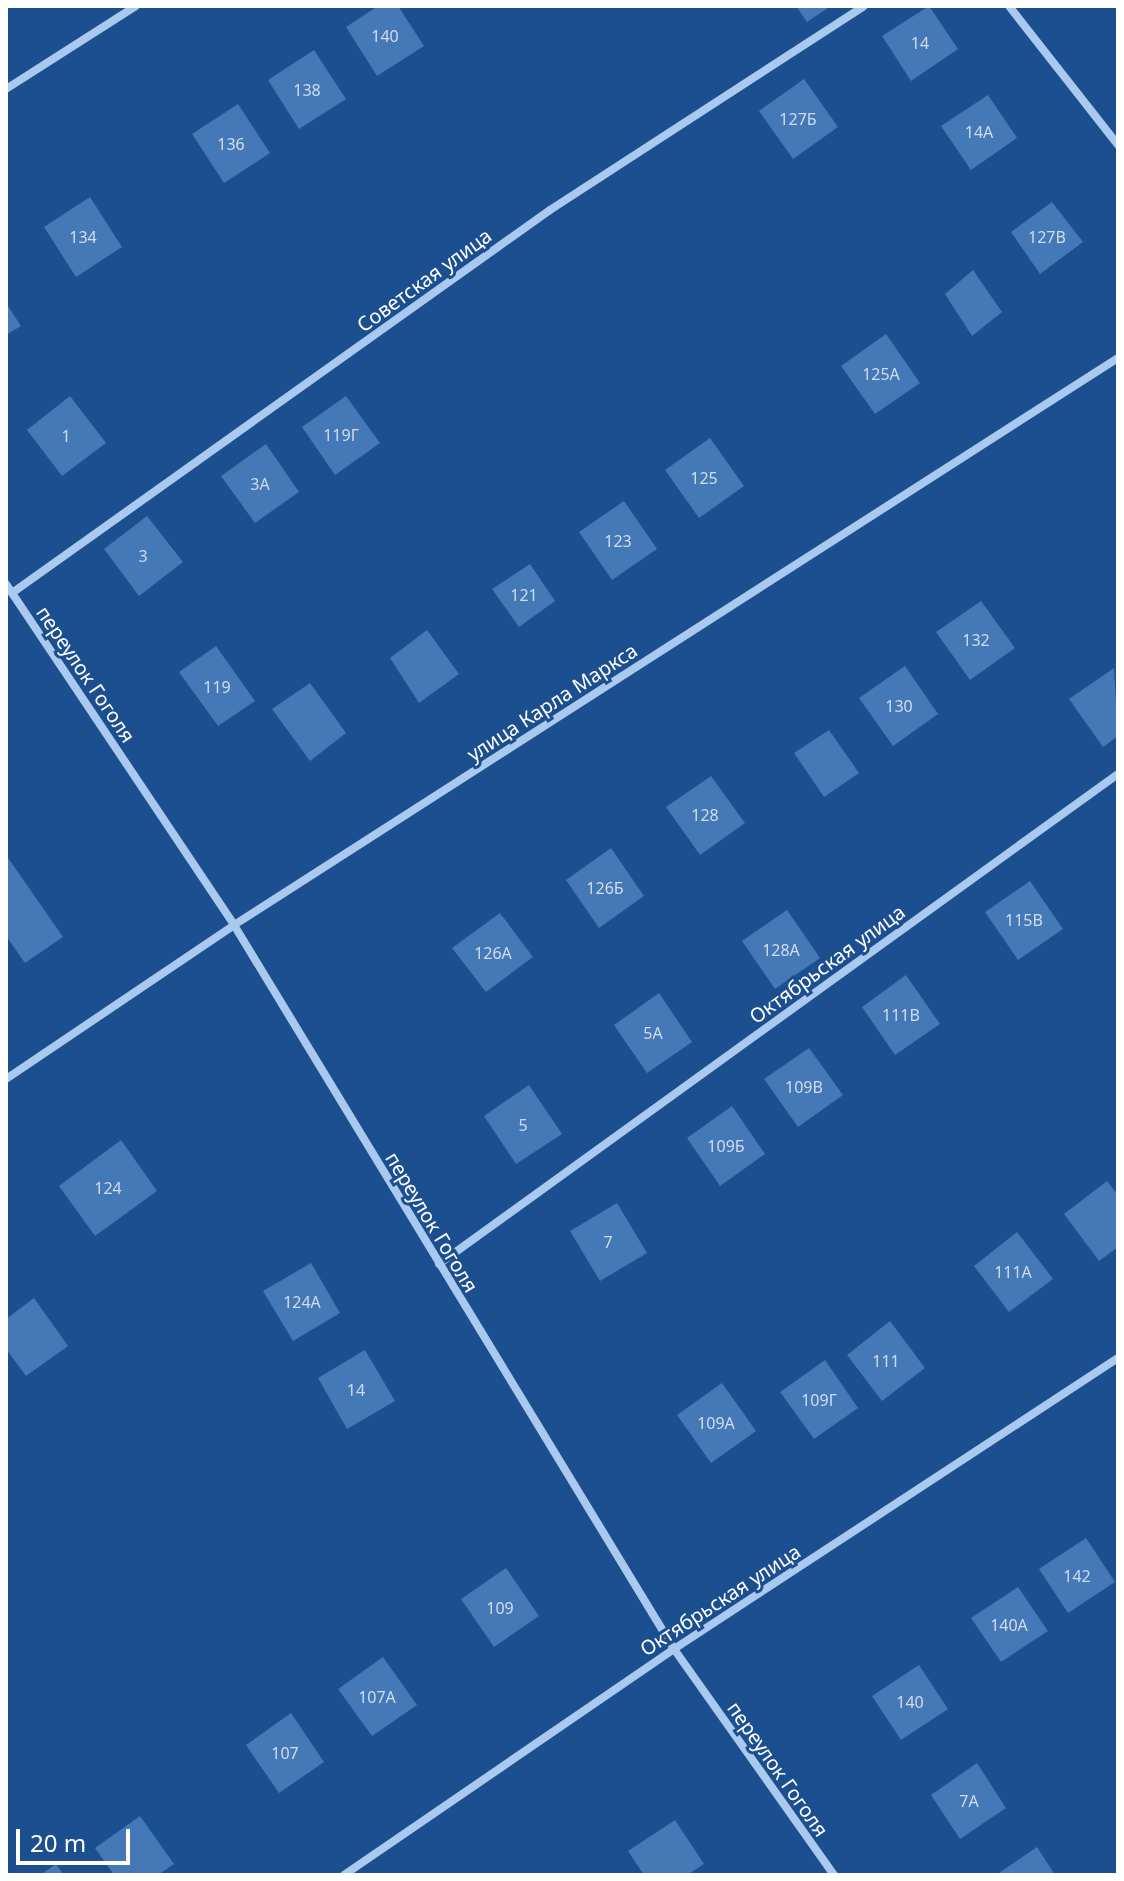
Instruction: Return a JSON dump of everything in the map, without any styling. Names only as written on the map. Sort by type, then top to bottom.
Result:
[{"type":"street","points":[[6,89],[136,6]]},
{"type":"street","name":"Советская улица","points":[[12,593],[550,210],[864,6]]},
{"type":"street","points":[[1009,6],[1118,145]]},
{"type":"street","name":"улица Карла Маркса","points":[[6,1079],[234,925],[1118,358]]},
{"type":"street","name":"переулок Гоголя","points":[[6,584],[234,925],[674,1649],[834,1875]]},
{"type":"street","name":"Октябрьская улица","points":[[439,1264],[1118,774]]},
{"type":"street","name":"Октябрьская улица","points":[[344,1875],[674,1649],[1118,1358]]},
{"type":"building","points":[[378,6],[398,6],[424,46],[377,76],[346,27]]},
{"type":"building","points":[[796,6],[831,6],[807,22]]},
{"type":"building","points":[[929,6],[958,49],[911,81],[882,36]]},
{"type":"building","points":[[314,50],[346,99],[299,129],[268,80]]},
{"type":"building","points":[[804,79],[838,127],[793,159],[759,111]]},
{"type":"building","points":[[988,95],[1017,138],[971,170],[941,126]]},
{"type":"building","points":[[238,104],[270,153],[224,183],[192,134]]},
{"type":"building","points":[[90,197],[122,247],[76,277],[44,227]]},
{"type":"building","points":[[1052,202],[1083,242],[1040,274],[1011,232]]},
{"type":"building","points":[[973,270],[1002,312],[972,336],[945,294]]},
{"type":"building","points":[[6,303],[21,326],[6,335]]},
{"type":"building","points":[[886,334],[920,383],[875,414],[841,366]]},
{"type":"building","points":[[70,396],[106,443],[62,476],[27,430]]},
{"type":"building","points":[[346,396],[380,443],[335,475],[302,427]]},
{"type":"building","points":[[710,438],[744,486],[699,518],[665,470]]},
{"type":"building","points":[[266,444],[299,492],[255,523],[221,476]]},
{"type":"building","points":[[624,501],[657,549],[612,580],[579,532]]},
{"type":"building","points":[[147,516],[183,562],[139,596],[104,549]]},
{"type":"building","points":[[530,564],[555,601],[519,627],[492,589]]},
{"type":"building","points":[[981,601],[1015,648],[970,680],[936,632]]},
{"type":"building","points":[[427,630],[459,674],[419,703],[390,658]]},
{"type":"building","points":[[216,646],[255,701],[218,726],[179,672]]},
{"type":"building","points":[[905,666],[938,714],[893,746],[859,698]]},
{"type":"building","points":[[1114,668],[1118,736],[1103,747],[1069,699]]},
{"type":"building","points":[[310,683],[346,733],[310,761],[272,709]]},
{"type":"building","points":[[829,730],[859,773],[824,797],[794,753]]},
{"type":"building","points":[[711,776],[745,823],[700,855],[666,807]]},
{"type":"building","points":[[611,848],[644,896],[599,928],[566,880]]},
{"type":"building","points":[[6,855],[63,937],[25,963],[6,936]]},
{"type":"building","points":[[1030,881],[1063,929],[1018,960],[985,912]]},
{"type":"building","points":[[787,910],[820,958],[775,989],[742,941]]},
{"type":"building","points":[[500,913],[533,957],[486,992],[452,948]]},
{"type":"building","points":[[906,975],[940,1024],[895,1055],[862,1007]]},
{"type":"building","points":[[659,993],[692,1042],[647,1073],[614,1025]]},
{"type":"building","points":[[809,1048],[843,1095],[798,1127],[764,1079]]},
{"type":"building","points":[[529,1085],[562,1134],[516,1164],[484,1116]]},
{"type":"building","points":[[732,1106],[765,1154],[720,1186],[687,1138]]},
{"type":"building","points":[[121,1140],[157,1191],[95,1236],[59,1186]]},
{"type":"building","points":[[1107,1181],[1118,1195],[1118,1247],[1099,1261],[1064,1214]]},
{"type":"building","points":[[617,1203],[647,1253],[600,1281],[570,1231]]},
{"type":"building","points":[[1017,1232],[1053,1279],[1009,1312],[974,1266]]},
{"type":"building","points":[[311,1263],[340,1313],[293,1341],[263,1291]]},
{"type":"building","points":[[34,1298],[68,1346],[26,1376],[6,1349],[6,1319]]},
{"type":"building","points":[[890,1321],[925,1368],[882,1401],[847,1355]]},
{"type":"building","points":[[365,1350],[395,1401],[347,1429],[318,1378]]},
{"type":"building","points":[[825,1360],[858,1408],[814,1439],[780,1392]]},
{"type":"building","points":[[722,1383],[756,1431],[711,1463],[677,1415]]},
{"type":"building","points":[[1086,1538],[1115,1582],[1068,1613],[1039,1569]]},
{"type":"building","points":[[506,1568],[539,1616],[494,1647],[461,1599]]},
{"type":"building","points":[[1018,1587],[1048,1631],[1001,1662],[971,1618]]},
{"type":"building","points":[[383,1657],[417,1705],[372,1736],[338,1689]]},
{"type":"building","points":[[919,1665],[948,1709],[901,1740],[872,1696]]},
{"type":"building","points":[[291,1713],[324,1762],[279,1793],[246,1745]]},
{"type":"building","points":[[977,1763],[1006,1808],[960,1839],[931,1795]]},
{"type":"building","points":[[140,1816],[174,1864],[158,1875],[114,1875],[95,1848]]},
{"type":"building","points":[[675,1820],[704,1864],[687,1875],[644,1875],[628,1851]]},
{"type":"building","points":[[1037,1847],[1055,1875],[996,1875]]},
{"type":"building","points":[[56,1864],[64,1875],[40,1875]]}]
